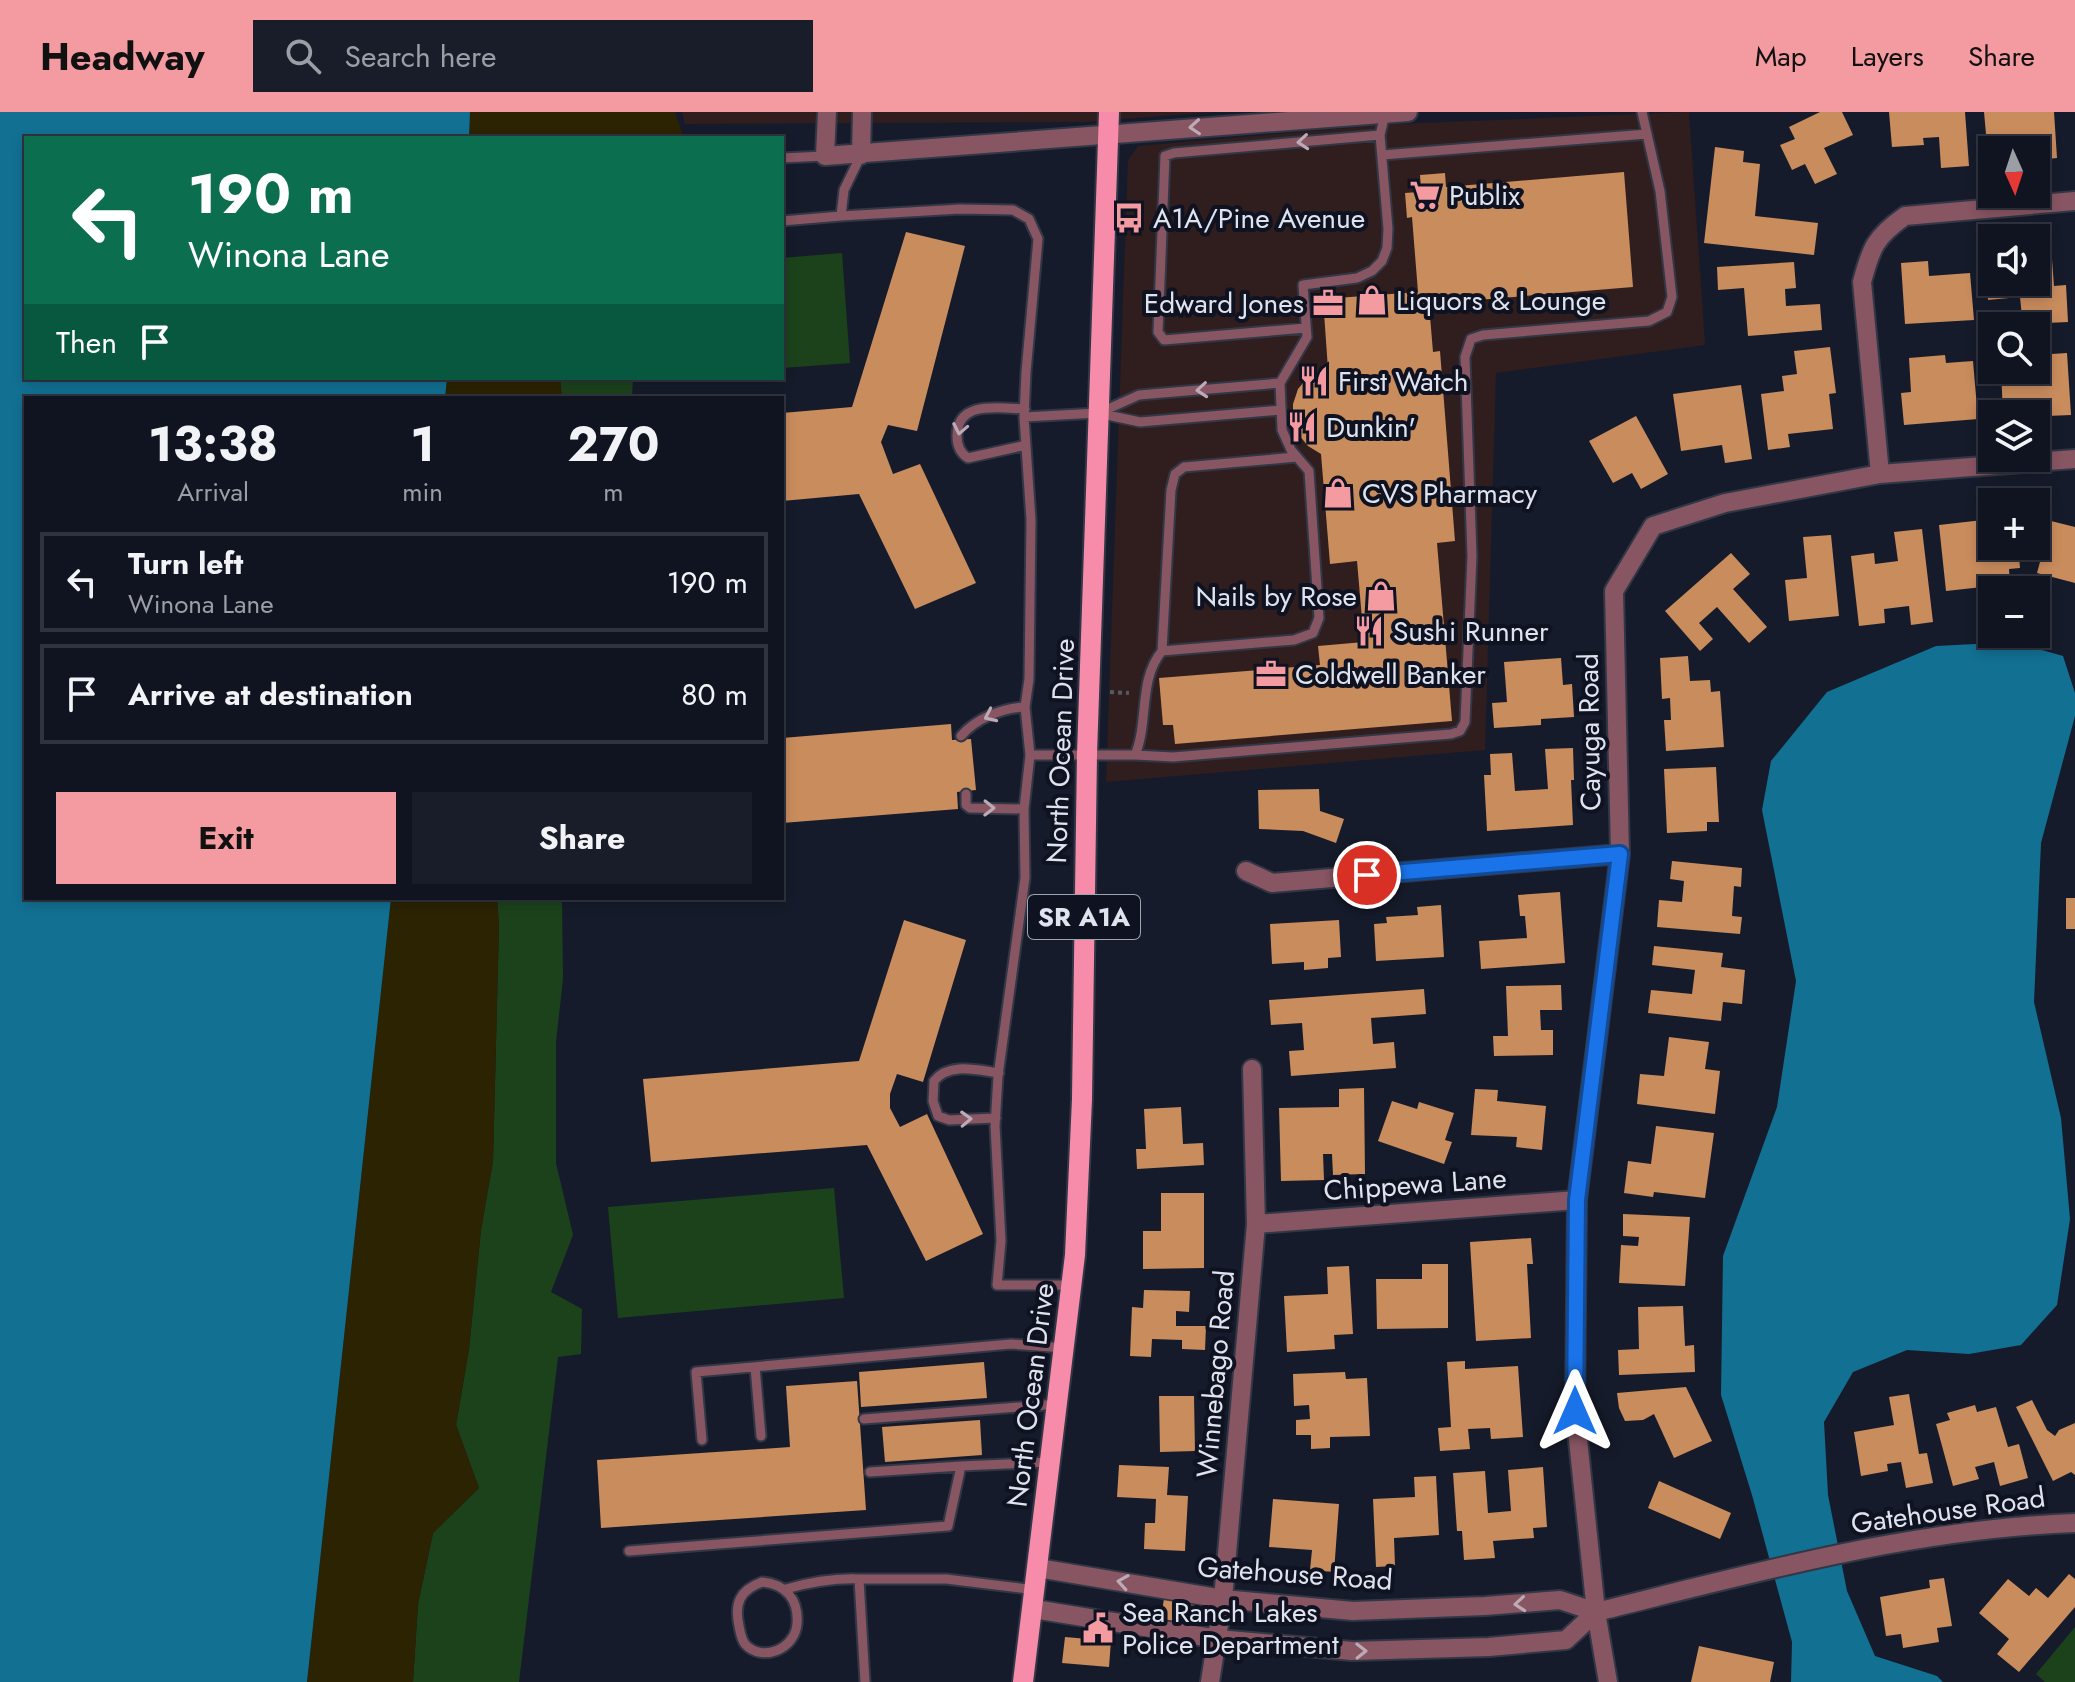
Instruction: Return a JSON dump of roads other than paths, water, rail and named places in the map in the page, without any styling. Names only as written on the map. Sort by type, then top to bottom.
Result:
[{"type":"main road","name":"SR A1A","points":[[1109,112],[1109,133]]},
{"type":"main road","name":"North Ocean Drive","points":[[1035,1599],[1072,1285],[1082,1099],[1087,754],[1109,133]]},
{"type":"main road","name":"SR A1A","points":[[1023,1682],[1035,1599]]},
{"type":"street","points":[[827,112],[825,156],[1408,112]]},
{"type":"street","points":[[861,155],[862,112]]},
{"type":"street","points":[[1880,474],[1862,282],[1870,253],[1883,231],[1905,216],[2075,201]]},
{"type":"street","name":"Cayuga Road","points":[[1608,1682],[1596,1612],[1575,1411],[1577,1200],[1620,854],[1614,591],[1653,526],[1725,503],[1880,474],[2075,459]]},
{"type":"street","points":[[1246,871],[1272,883],[1620,854]]},
{"type":"street","name":"Winnebago Road","points":[[1210,1682],[1223,1599],[1256,1224],[1252,1069]]},
{"type":"street","name":"Chippewa Lane","points":[[1256,1224],[1577,1200]]},
{"type":"street","name":"Gatehouse Road","points":[[1035,1599],[1218,1639],[1352,1651],[1489,1647],[1566,1640],[1596,1612],[1879,1545],[2016,1525],[2075,1523]]},
{"type":"street","name":"Gatehouse Road","points":[[1038,1568],[1223,1599],[1353,1611],[1560,1600],[1596,1612]]},
{"type":"lane","points":[[1030,755],[1173,757],[1460,731],[1465,722],[1472,556],[1465,357],[1471,339],[1483,335],[1649,321],[1667,312],[1672,297],[1662,206],[1642,112]]},
{"type":"lane","points":[[1135,755],[1142,738],[1147,682],[1156,657],[1162,651],[1294,640],[1306,638],[1317,628],[1318,579],[1309,471],[1282,430],[1280,383],[1307,337],[1303,285],[1357,278],[1372,271],[1382,261],[1387,248],[1388,229],[1380,135],[1385,113]]},
{"type":"lane","points":[[1382,155],[1647,134]]},
{"type":"lane","points":[[1306,328],[1164,340],[1158,332],[1165,156],[1380,135]]},
{"type":"lane","points":[[841,216],[844,190],[861,155]]},
{"type":"lane","points":[[784,158],[825,156]]},
{"type":"lane","points":[[784,221],[960,209],[1013,210],[1029,219],[1038,239],[1024,413],[1031,520],[1029,679],[1025,707],[1030,755],[1024,809],[1025,878],[999,1073],[996,1118],[1001,1241],[997,1285],[1072,1285]]},
{"type":"lane","points":[[1098,413],[1139,395],[1280,383]]},
{"type":"lane","points":[[1026,445],[968,458],[961,453],[957,442],[960,420],[968,411],[997,407],[1024,413],[1098,413],[1140,422],[1281,410]]},
{"type":"lane","points":[[1162,651],[1171,490],[1175,474],[1184,467],[1297,457]]},
{"type":"lane","points":[[961,736],[968,727],[994,714],[1025,707]]},
{"type":"lane","points":[[966,794],[966,805],[970,808],[1024,809]]},
{"type":"lane","points":[[996,1118],[949,1120],[938,1116],[932,1091],[934,1081],[946,1071],[999,1073]]},
{"type":"lane","points":[[702,1440],[696,1372],[1011,1344],[1065,1348]]},
{"type":"lane","points":[[755,1367],[761,1436]]},
{"type":"lane","points":[[864,1419],[1058,1404]]},
{"type":"lane","points":[[870,1472],[1050,1462]]},
{"type":"lane","points":[[629,1551],[948,1526],[961,1466]]},
{"type":"lane","points":[[786,1589],[796,1612],[795,1634],[778,1651],[766,1653],[754,1650],[745,1644],[741,1636],[736,1607],[740,1595],[750,1586],[762,1582],[786,1589],[826,1579],[946,1579],[1035,1599]]},
{"type":"lane","points":[[859,1579],[865,1682]]},
{"type":"water","points":[[0,112],[470,112],[469,136],[24,136],[24,380],[447,380],[445,396],[24,396],[24,900],[391,900],[307,1682],[0,1682]]},
{"type":"water","points":[[1978,644],[1978,648],[2035,648],[2063,656],[2075,693],[2075,716],[2041,843],[2034,1002],[2061,1118],[2070,1219],[2057,1305],[2021,1345],[1969,1354],[1907,1350],[1853,1372],[1824,1422],[1828,1495],[1847,1591],[1875,1656],[1937,1676],[1943,1682],[1791,1682],[1792,1642],[1721,1395],[1723,1256],[1777,1107],[1796,981],[1762,810],[1771,761],[1827,692],[1936,646]]},
{"type":"place","name":"Publix","points":[[1425,195]]},
{"type":"place","name":"A1A/Pine Avenue","points":[[1129,218]]},
{"type":"place","name":"Liquors & Lounge","points":[[1372,300]]},
{"type":"place","name":"Edward Jones","points":[[1328,303]]},
{"type":"place","name":"First Watch","points":[[1314,381]]},
{"type":"place","name":"Dunkin'","points":[[1302,427]]},
{"type":"place","name":"CVS Pharmacy","points":[[1338,493]]},
{"type":"place","name":"Nails by Rose","points":[[1381,596]]},
{"type":"place","name":"Sushi Runner","points":[[1369,631]]},
{"type":"place","name":"Coldwell Banker","points":[[1271,674]]},
{"type":"place","name":"Sea Ranch Lakes Police Department","points":[[1098,1628]]}]
